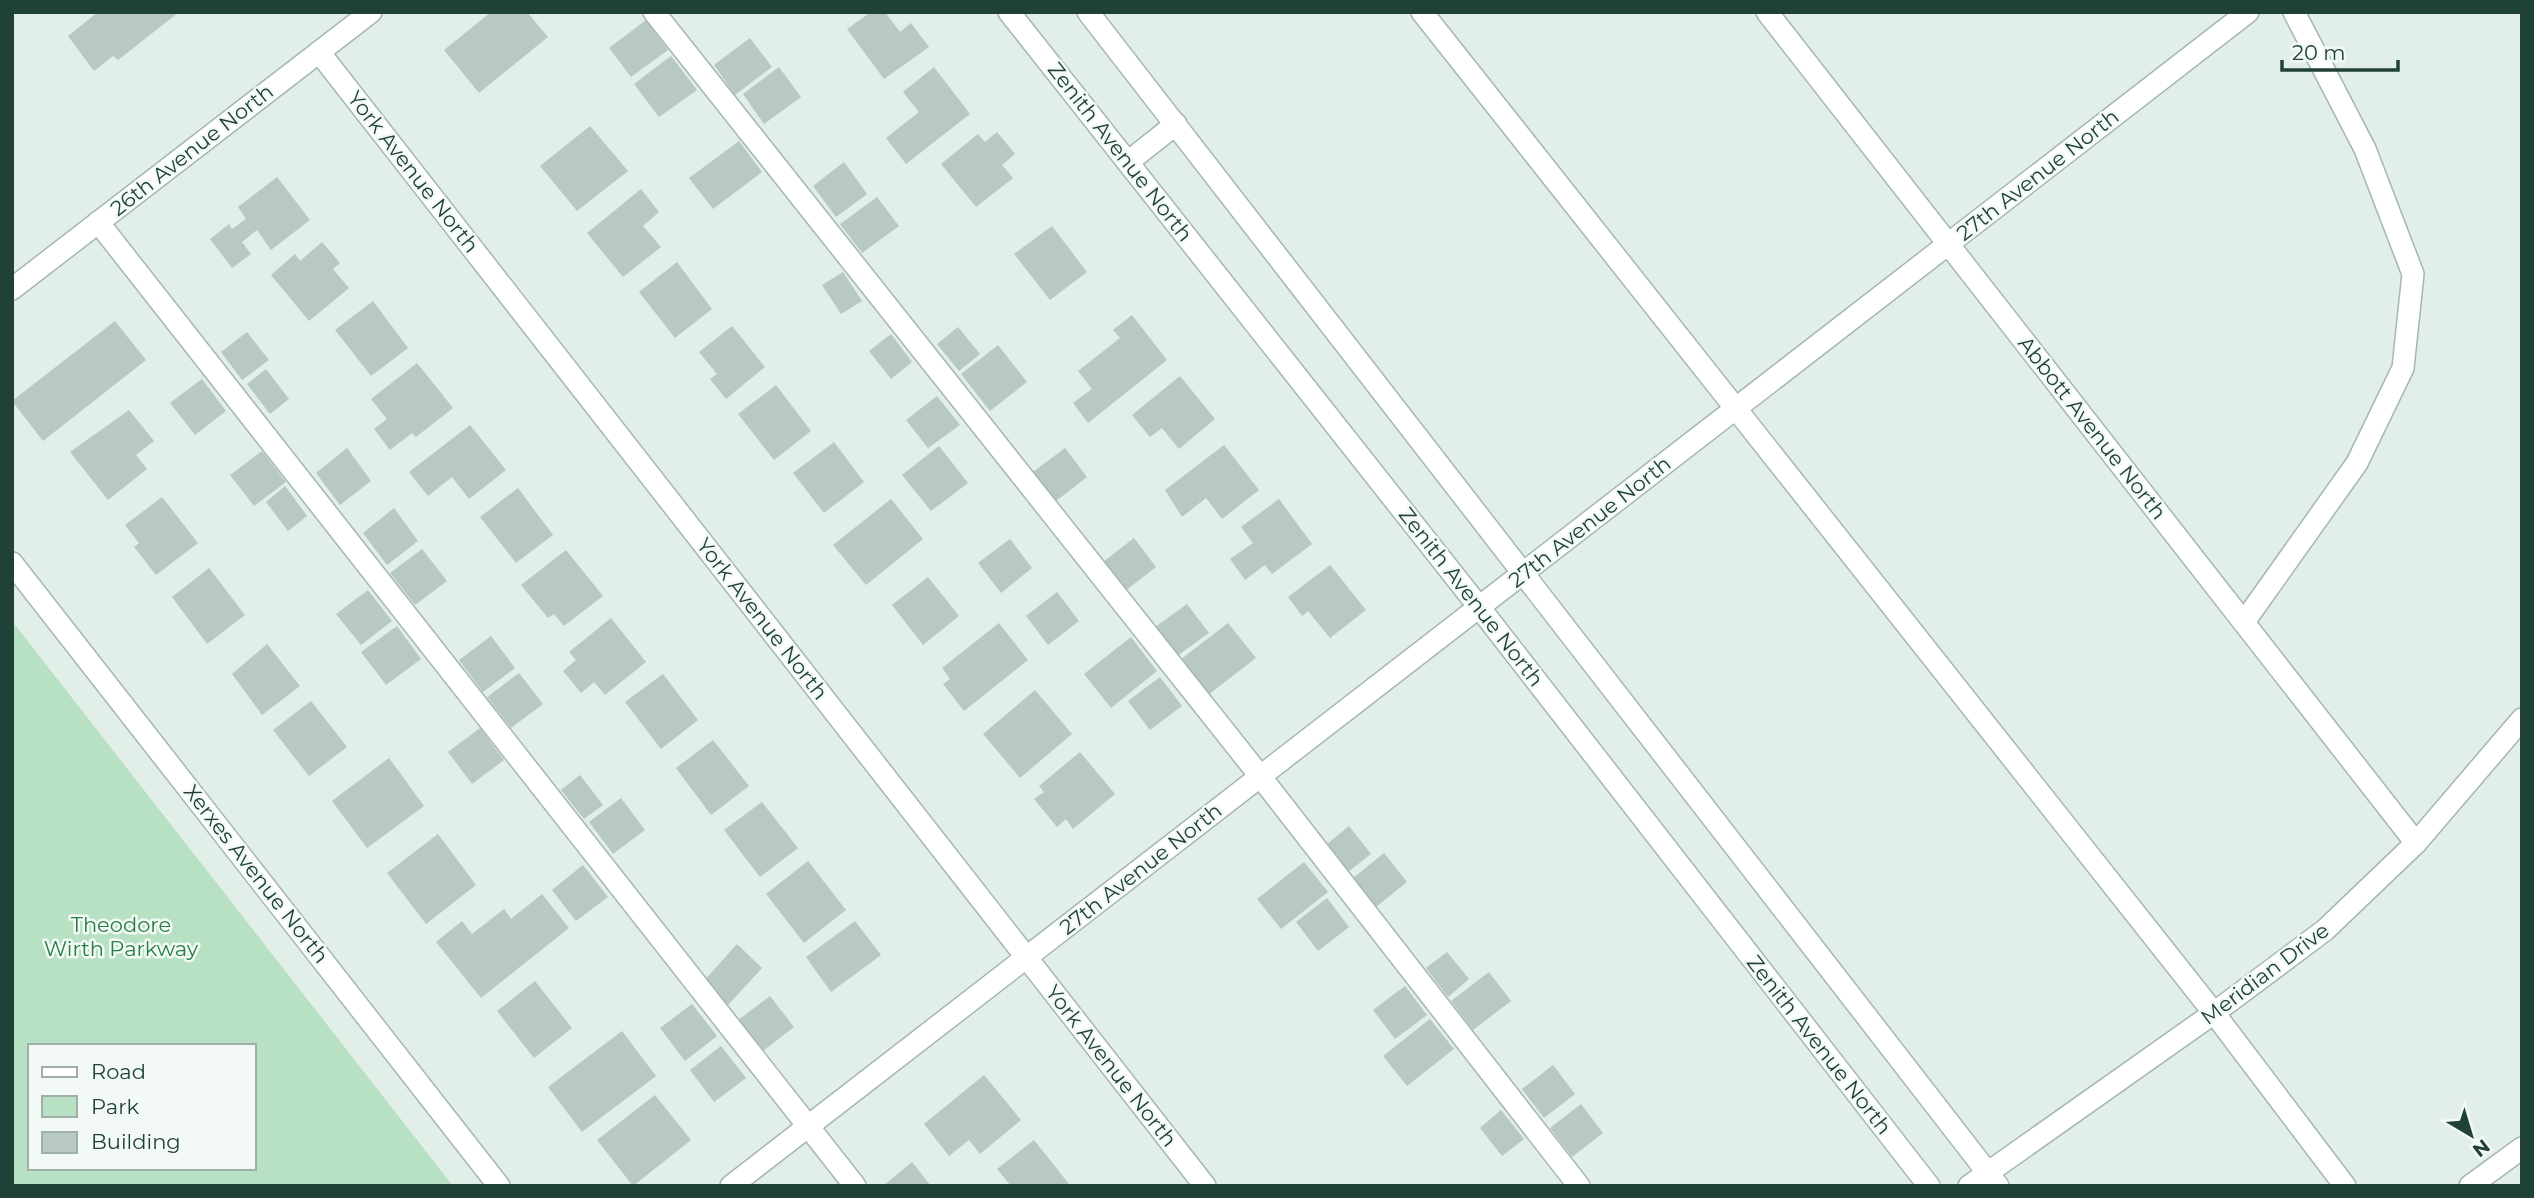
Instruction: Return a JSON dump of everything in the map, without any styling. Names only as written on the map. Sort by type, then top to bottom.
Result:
[{"type":"street","name":"26th Avenue North","points":[[12,289],[371,12]]},
{"type":"street","points":[[654,12],[1260,776],[1579,1186]]},
{"type":"street","name":"Zenith Avenue North","points":[[1009,12],[1479,607],[1929,1186]]},
{"type":"street","points":[[1088,12],[1993,1179]]},
{"type":"street","points":[[1422,12],[2214,1013],[2345,1186]]},
{"type":"street","name":"27th Avenue North","points":[[731,1186],[2248,12]]},
{"type":"street","points":[[2244,622],[2357,463],[2403,368],[2413,274],[2365,149],[2294,12]]},
{"type":"street","name":"Abbott Avenue North","points":[[1771,13],[2416,843]]},
{"type":"street","name":"York Avenue North","points":[[319,52],[1205,1186]]},
{"type":"street","points":[[1128,162],[1176,124]]},
{"type":"street","points":[[98,222],[855,1186]]},
{"type":"street","name":"Xerxes Avenue North","points":[[12,563],[499,1186]]},
{"type":"street","name":"Meridian Drive","points":[[1969,1186],[1993,1179],[2325,930],[2416,843],[2522,719]]},
{"type":"street","points":[[2470,1186],[2522,1147]]},
{"type":"green space","name":"Theodore Wirth Parkway","points":[[12,621],[453,1186],[12,1186]]},
{"type":"building","points":[[98,12],[179,12],[118,60],[113,56],[94,71],[68,36]]},
{"type":"building","points":[[491,12],[527,12],[548,37],[479,93],[444,50]]},
{"type":"building","points":[[871,12],[885,12],[900,32],[911,23],[929,47],[884,79],[847,29]]},
{"type":"building","points":[[646,20],[668,50],[631,77],[609,48]]},
{"type":"building","points":[[750,38],[772,67],[735,95],[714,65]]},
{"type":"building","points":[[671,56],[697,90],[659,117],[634,84]]},
{"type":"building","points":[[779,67],[801,97],[764,124],[743,94]]},
{"type":"building","points":[[934,67],[970,114],[906,164],[886,138],[919,112],[903,92]]},
{"type":"building","points":[[590,126],[628,171],[577,211],[540,166]]},
{"type":"building","points":[[997,132],[1015,154],[1002,165],[1013,178],[976,207],[941,164],[978,134],[985,142]]},
{"type":"building","points":[[739,141],[762,172],[713,209],[689,178]]},
{"type":"building","points":[[844,162],[867,194],[836,217],[813,186]]},
{"type":"building","points":[[277,177],[310,220],[271,250],[257,230],[242,242],[251,254],[232,268],[210,239],[229,224],[232,229],[246,219],[238,207]]},
{"type":"building","points":[[641,189],[659,212],[643,226],[661,247],[623,277],[587,233]]},
{"type":"building","points":[[877,197],[899,226],[862,253],[840,224]]},
{"type":"building","points":[[1052,226],[1087,272],[1050,300],[1014,254]]},
{"type":"building","points":[[322,242],[340,263],[333,269],[349,288],[309,321],[271,275],[295,254],[300,261]]},
{"type":"building","points":[[677,262],[712,309],[675,338],[639,292]]},
{"type":"building","points":[[843,272],[862,301],[841,314],[822,285]]},
{"type":"building","points":[[373,301],[408,348],[371,376],[335,330]]},
{"type":"building","points":[[1132,315],[1167,360],[1088,423],[1073,403],[1092,389],[1078,371],[1120,338],[1113,330]]},
{"type":"building","points":[[115,321],[146,360],[43,441],[12,401]]},
{"type":"building","points":[[732,326],[765,367],[726,399],[710,379],[717,374],[699,352]]},
{"type":"building","points":[[958,327],[980,354],[959,371],[937,344]]},
{"type":"building","points":[[247,332],[269,360],[242,380],[221,352]]},
{"type":"building","points":[[891,334],[912,362],[891,379],[869,351]]},
{"type":"building","points":[[998,345],[1027,382],[990,411],[961,374]]},
{"type":"building","points":[[417,363],[453,408],[416,437],[412,433],[390,450],[374,429],[387,419],[371,399]]},
{"type":"building","points":[[266,369],[289,399],[270,414],[247,384]]},
{"type":"building","points":[[1180,376],[1215,419],[1179,449],[1162,428],[1150,437],[1132,415]]},
{"type":"building","points":[[202,379],[226,411],[195,435],[170,403]]},
{"type":"building","points":[[776,385],[811,431],[774,460],[738,414]]},
{"type":"building","points":[[937,396],[960,425],[928,448],[906,420]]},
{"type":"building","points":[[129,410],[154,441],[136,455],[147,469],[108,500],[70,452]]},
{"type":"building","points":[[470,425],[506,470],[469,499],[452,477],[428,496],[409,472]]},
{"type":"building","points":[[834,442],[864,482],[824,513],[793,473]]},
{"type":"building","points":[[1224,445],[1259,490],[1222,519],[1206,498],[1182,517],[1165,490]]},
{"type":"building","points":[[939,446],[968,483],[931,511],[902,475]]},
{"type":"building","points":[[347,448],[371,481],[340,505],[316,473]]},
{"type":"building","points":[[1065,448],[1087,477],[1056,501],[1033,472]]},
{"type":"building","points":[[262,451],[286,482],[254,506],[230,475]]},
{"type":"building","points":[[285,486],[307,516],[288,531],[266,502]]},
{"type":"building","points":[[518,488],[553,535],[516,563],[480,517]]},
{"type":"building","points":[[162,497],[198,543],[156,575],[134,547],[139,543],[125,525]]},
{"type":"building","points":[[891,499],[923,539],[866,585],[833,545]]},
{"type":"building","points":[[1279,499],[1312,544],[1272,574],[1265,565],[1245,580],[1230,559],[1253,543],[1241,527]]},
{"type":"building","points":[[394,508],[418,541],[387,565],[363,533]]},
{"type":"building","points":[[1134,538],[1156,567],[1125,591],[1103,562]]},
{"type":"building","points":[[1010,539],[1032,568],[1001,593],[978,563]]},
{"type":"building","points":[[422,549],[447,581],[415,605],[390,573]]},
{"type":"building","points":[[566,550],[603,596],[564,626],[554,614],[548,618],[521,585]]},
{"type":"building","points":[[1330,565],[1366,610],[1330,638],[1308,611],[1302,616],[1288,597]]},
{"type":"building","points":[[209,568],[245,615],[207,644],[172,597]]},
{"type":"building","points":[[928,577],[959,616],[923,645],[892,605]]},
{"type":"building","points":[[368,590],[392,621],[361,645],[336,614]]},
{"type":"building","points":[[1057,592],[1079,621],[1048,645],[1026,616]]},
{"type":"building","points":[[1187,604],[1209,633],[1177,656],[1155,627]]},
{"type":"building","points":[[611,618],[646,662],[605,695],[594,682],[581,693],[563,671],[576,660],[569,652]]},
{"type":"building","points":[[999,623],[1028,660],[964,711],[943,684],[950,679],[942,668]]},
{"type":"building","points":[[1228,623],[1256,658],[1208,695],[1180,660]]},
{"type":"building","points":[[397,626],[421,659],[386,685],[361,652]]},
{"type":"building","points":[[491,636],[515,668],[483,692],[459,660]]},
{"type":"building","points":[[1131,637],[1157,671],[1111,708],[1084,674]]},
{"type":"building","points":[[267,644],[300,686],[262,715],[232,674]]},
{"type":"building","points":[[519,673],[543,704],[511,728],[487,697]]},
{"type":"building","points":[[663,674],[698,720],[661,749],[625,702]]},
{"type":"building","points":[[1160,677],[1182,706],[1150,730],[1128,701]]},
{"type":"building","points":[[1035,690],[1072,734],[1020,778],[983,734]]},
{"type":"building","points":[[311,701],[347,747],[309,776],[273,730]]},
{"type":"building","points":[[480,728],[504,760],[472,784],[448,752]]},
{"type":"building","points":[[713,740],[749,786],[711,815],[676,768]]},
{"type":"building","points":[[1080,752],[1115,794],[1073,829],[1066,819],[1057,827],[1034,799],[1044,792],[1039,786]]},
{"type":"building","points":[[389,758],[424,806],[367,848],[332,801]]},
{"type":"building","points":[[580,775],[603,805],[584,819],[561,790]]},
{"type":"building","points":[[621,798],[645,830],[613,854],[589,822]]},
{"type":"building","points":[[762,802],[798,848],[760,877],[724,830]]},
{"type":"building","points":[[1349,826],[1371,854],[1348,872],[1326,845]]},
{"type":"building","points":[[438,834],[476,885],[426,924],[387,873]]},
{"type":"building","points":[[1384,853],[1407,882],[1376,907],[1353,878]]},
{"type":"building","points":[[808,861],[846,910],[804,943],[766,894]]},
{"type":"building","points":[[1304,862],[1328,892],[1281,929],[1257,899]]},
{"type":"building","points":[[583,865],[608,897],[576,921],[552,890]]},
{"type":"building","points":[[542,894],[569,928],[481,998],[436,942],[462,921],[472,934],[504,909],[511,919]]},
{"type":"building","points":[[1327,898],[1349,927],[1318,951],[1296,922]]},
{"type":"building","points":[[855,921],[881,955],[831,992],[806,957]]},
{"type":"building","points":[[737,944],[762,968],[728,1005],[703,982]]},
{"type":"building","points":[[1447,952],[1469,979],[1448,997],[1426,968]]},
{"type":"building","points":[[1489,972],[1511,1001],[1473,1030],[1451,1001]]},
{"type":"building","points":[[535,981],[572,1028],[534,1058],[497,1011]]},
{"type":"building","points":[[1405,986],[1427,1015],[1395,1039],[1373,1010]]},
{"type":"building","points":[[770,996],[794,1027],[763,1051],[738,1020]]},
{"type":"building","points":[[692,1004],[717,1036],[685,1061],[660,1028]]},
{"type":"building","points":[[1430,1019],[1454,1049],[1407,1086],[1383,1056]]},
{"type":"building","points":[[622,1031],[656,1076],[582,1132],[548,1087]]},
{"type":"building","points":[[721,1046],[746,1078],[714,1102],[690,1070]]},
{"type":"building","points":[[1553,1065],[1575,1094],[1544,1118],[1522,1089]]},
{"type":"building","points":[[984,1075],[1021,1120],[980,1154],[969,1140],[949,1156],[924,1124]]},
{"type":"building","points":[[655,1095],[691,1140],[633,1186],[597,1140]]},
{"type":"building","points":[[1581,1104],[1603,1133],[1572,1157],[1550,1128]]},
{"type":"building","points":[[1501,1110],[1524,1139],[1502,1156],[1480,1128]]},
{"type":"building","points":[[1034,1140],[1069,1184],[1067,1186],[1011,1186],[997,1169]]},
{"type":"building","points":[[912,1162],[931,1186],[883,1186]]}]
